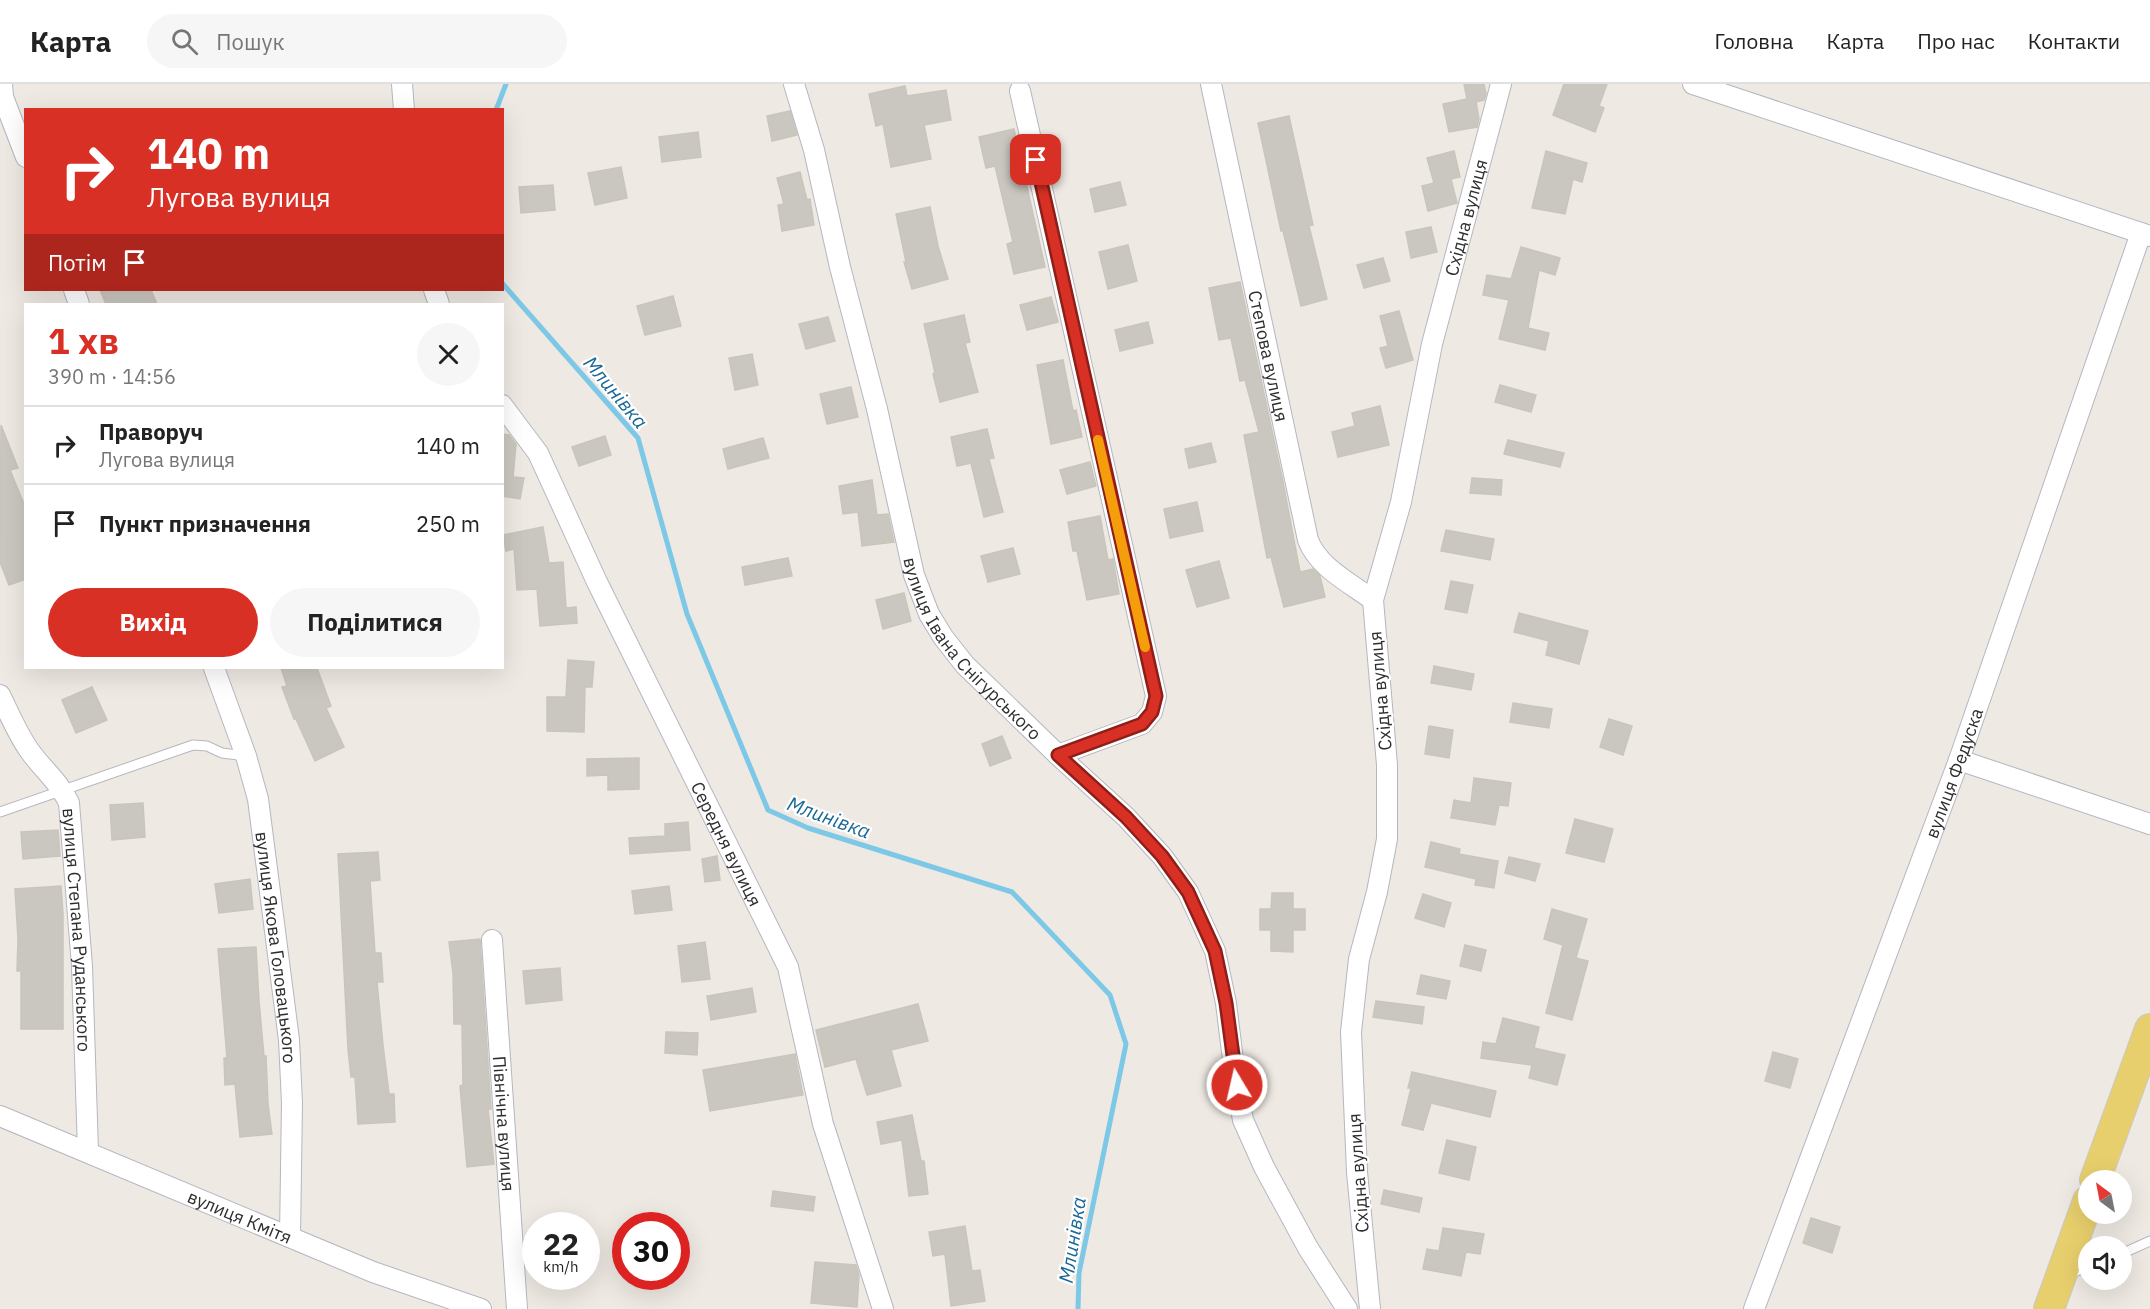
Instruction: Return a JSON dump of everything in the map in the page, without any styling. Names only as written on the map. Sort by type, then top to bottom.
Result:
[{"type":"main road","points":[[2099,1170],[2150,1029]]},
{"type":"main road","points":[[2049,1309],[2074,1272],[2083,1224]]},
{"type":"street","points":[[2,84],[3,97],[24,152]]},
{"type":"street","points":[[402,84],[404,108]]},
{"type":"street","name":"вулиця Івана Снігурського","points":[[794,84],[813,150],[840,267],[877,409],[914,575],[929,614],[943,637],[965,665],[1126,817],[1162,856],[1188,892],[1215,951],[1226,1003],[1234,1068],[1244,1120],[1280,1198],[1308,1248],[1347,1309]]},
{"type":"street","name":"Степова вулиця","points":[[1211,84],[1308,540],[1313,553],[1373,600]]},
{"type":"street","name":"Східна вулиця","points":[[1370,1309],[1357,1172],[1351,1032],[1359,959],[1377,892],[1387,839],[1387,765],[1373,600],[1401,502],[1432,344],[1501,84]]},
{"type":"street","points":[[1693,84],[2145,235]]},
{"type":"street","points":[[1020,91],[1156,696],[1152,712],[1142,724],[1058,755]]},
{"type":"street","name":"вулиця Федуска","points":[[1754,1309],[1959,760],[2145,235]]},
{"type":"street","name":"Середня вулиця","points":[[504,408],[538,453],[597,582],[788,967],[824,1124],[883,1309]]},
{"type":"street","name":"вулиця Якова Головацького","points":[[214,669],[246,756],[258,798],[289,1040],[292,1103],[290,1236]]},
{"type":"street","name":"вулиця Степана Руданського","points":[[0,695],[30,751],[63,790],[69,803],[82,966],[88,1151]]},
{"type":"street","points":[[1959,760],[2150,824]]},
{"type":"street","name":"Північна вулиця","points":[[492,940],[517,1309]]},
{"type":"street","name":"вулиця Кмітя","points":[[0,1116],[373,1272],[481,1309]]},
{"type":"lane","points":[[0,812],[193,745],[207,746],[222,753],[246,756]]},
{"type":"lane","points":[[2132,1249],[2150,1241]]},
{"type":"building","points":[[1464,84],[1484,84],[1486,94],[1484,100],[1476,102],[1479,119],[1477,127],[1449,132],[1443,104],[1467,99]]},
{"type":"building","points":[[1564,84],[1607,84],[1599,106],[1604,108],[1595,132],[1553,115]]},
{"type":"building","points":[[905,86],[907,96],[946,90],[951,120],[924,125],[931,159],[891,167],[883,124],[876,126],[869,94]]},
{"type":"building","points":[[790,111],[797,135],[772,141],[767,116]]},
{"type":"building","points":[[1289,116],[1313,225],[1309,226],[1327,299],[1301,306],[1283,231],[1281,231],[1258,123]]},
{"type":"building","points":[[1014,129],[1045,267],[1014,274],[1007,244],[1013,242],[995,166],[986,168],[979,137]]},
{"type":"building","points":[[698,132],[701,157],[662,162],[659,137]]},
{"type":"building","points":[[1454,151],[1460,177],[1451,179],[1457,203],[1428,211],[1422,186],[1434,183],[1427,158]]},
{"type":"building","points":[[1546,151],[1587,163],[1582,182],[1573,179],[1565,214],[1532,208]]},
{"type":"building","points":[[621,167],[627,198],[595,205],[588,173]]},
{"type":"building","points":[[800,172],[807,200],[810,199],[814,225],[782,231],[778,205],[784,204],[777,178]]},
{"type":"building","points":[[1120,182],[1126,205],[1095,212],[1090,189]]},
{"type":"building","points":[[553,185],[555,210],[521,213],[519,187]]},
{"type":"building","points":[[930,207],[948,279],[912,289],[904,262],[906,262],[896,214]]},
{"type":"building","points":[[1431,227],[1437,252],[1411,258],[1406,232]]},
{"type":"building","points":[[1128,245],[1137,281],[1108,289],[1099,252]]},
{"type":"building","points":[[1521,247],[1560,258],[1555,275],[1539,270],[1528,328],[1549,333],[1545,350],[1499,339],[1509,300],[1483,295],[1487,275],[1511,279]]},
{"type":"building","points":[[1383,258],[1390,281],[1364,288],[1357,265]]},
{"type":"building","points":[[1240,282],[1300,572],[1313,569],[1320,576],[1325,597],[1284,607],[1271,557],[1267,558],[1244,435],[1259,432],[1245,380],[1240,381],[1231,338],[1219,340],[1209,288]]},
{"type":"building","points":[[100,291],[151,291],[157,303],[106,303]]},
{"type":"building","points":[[673,296],[681,326],[645,335],[637,306]]},
{"type":"building","points":[[1051,297],[1058,322],[1027,330],[1020,305]]},
{"type":"building","points":[[1399,311],[1413,360],[1386,368],[1380,348],[1388,346],[1380,316]]},
{"type":"building","points":[[964,315],[970,342],[965,343],[978,392],[940,402],[924,324]]},
{"type":"building","points":[[828,317],[835,341],[806,349],[799,324]]},
{"type":"building","points":[[1148,322],[1153,343],[1120,351],[1115,330]]},
{"type":"building","points":[[752,354],[758,385],[735,390],[729,358]]},
{"type":"building","points":[[1063,360],[1073,411],[1076,410],[1082,437],[1051,444],[1037,365]]},
{"type":"building","points":[[1500,385],[1536,395],[1531,412],[1495,402]]},
{"type":"building","points":[[851,387],[858,417],[827,424],[820,394]]},
{"type":"building","points":[[1380,406],[1389,445],[1338,457],[1332,432],[1355,426],[1352,413]]},
{"type":"building","points":[[1,425],[18,468],[10,470],[24,504],[24,580],[9,585],[0,562]]},
{"type":"building","points":[[987,429],[994,458],[989,459],[1003,512],[984,517],[971,463],[957,466],[951,437]]},
{"type":"building","points":[[504,434],[509,435],[516,444],[513,477],[524,478],[520,499],[504,496]]},
{"type":"building","points":[[605,436],[611,455],[579,466],[572,447]]},
{"type":"building","points":[[763,438],[769,458],[728,469],[723,449]]},
{"type":"building","points":[[1508,440],[1564,453],[1560,467],[1504,454]]},
{"type":"building","points":[[1211,443],[1216,462],[1189,468],[1185,449]]},
{"type":"building","points":[[1090,462],[1096,486],[1067,494],[1060,470]]},
{"type":"building","points":[[1472,478],[1502,480],[1501,495],[1470,493]]},
{"type":"building","points":[[872,480],[877,515],[888,514],[894,542],[862,546],[858,512],[843,514],[839,486]]},
{"type":"building","points":[[1197,502],[1203,531],[1170,538],[1164,509]]},
{"type":"building","points":[[1100,516],[1108,560],[1113,559],[1119,594],[1087,600],[1077,551],[1073,551],[1068,522]]},
{"type":"building","points":[[543,527],[549,563],[563,562],[566,608],[576,607],[577,623],[540,626],[537,589],[517,590],[514,549],[506,551],[504,535]]},
{"type":"building","points":[[1446,530],[1494,539],[1490,560],[1441,551]]},
{"type":"building","points":[[1013,548],[1020,574],[988,582],[981,556]]},
{"type":"building","points":[[788,558],[792,576],[745,585],[742,567]]},
{"type":"building","points":[[1219,561],[1229,598],[1197,607],[1186,570]]},
{"type":"building","points":[[1451,581],[1473,585],[1467,613],[1445,609]]},
{"type":"building","points":[[904,593],[911,621],[883,629],[876,600]]},
{"type":"building","points":[[1519,613],[1588,631],[1579,664],[1546,655],[1549,641],[1514,632]]},
{"type":"building","points":[[568,660],[594,662],[592,687],[585,687],[584,732],[547,731],[547,697],[566,697]]},
{"type":"building","points":[[1434,666],[1474,674],[1471,690],[1431,683]]},
{"type":"building","points":[[281,669],[317,669],[331,706],[326,708],[344,747],[315,761],[294,719],[282,687],[287,686]]},
{"type":"building","points":[[92,687],[107,720],[76,733],[62,700]]},
{"type":"building","points":[[1513,703],[1552,709],[1549,728],[1510,722]]},
{"type":"building","points":[[1609,719],[1632,726],[1623,755],[1600,747]]},
{"type":"building","points":[[1429,726],[1453,730],[1449,758],[1425,754]]},
{"type":"building","points":[[1002,736],[1011,758],[990,766],[982,744]]},
{"type":"building","points":[[639,758],[639,789],[608,790],[608,775],[587,776],[587,759]]},
{"type":"building","points":[[1474,778],[1511,783],[1508,806],[1499,805],[1495,825],[1451,818],[1454,800],[1471,803]]},
{"type":"building","points":[[143,803],[145,837],[112,840],[110,805]]},
{"type":"building","points":[[1575,819],[1613,829],[1604,862],[1566,853]]},
{"type":"building","points":[[688,822],[690,850],[630,854],[629,838],[665,836],[665,824]]},
{"type":"building","points":[[58,830],[60,856],[23,859],[21,832]]},
{"type":"building","points":[[1431,842],[1460,849],[1459,854],[1498,861],[1494,888],[1475,885],[1476,879],[1425,867]]},
{"type":"building","points":[[378,852],[380,880],[370,881],[375,953],[381,953],[383,982],[377,982],[383,1045],[389,1094],[394,1094],[395,1122],[358,1124],[355,1077],[351,1077],[348,1049],[338,854]]},
{"type":"building","points":[[717,856],[720,880],[705,882],[702,859]]},
{"type":"building","points":[[1509,857],[1540,864],[1535,881],[1505,873]]},
{"type":"building","points":[[250,879],[253,909],[219,913],[215,884]]},
{"type":"building","points":[[61,886],[63,1029],[21,1029],[21,971],[17,971],[15,889]]},
{"type":"building","points":[[669,886],[672,910],[635,914],[632,891]]},
{"type":"building","points":[[1272,893],[1293,893],[1293,909],[1305,909],[1305,930],[1293,930],[1293,952],[1271,951],[1271,930],[1260,930],[1260,909],[1271,909]]},
{"type":"building","points":[[1423,894],[1451,903],[1444,927],[1415,918]]},
{"type":"building","points":[[1552,909],[1587,919],[1576,958],[1588,961],[1572,1020],[1546,1013],[1563,945],[1544,939]]},
{"type":"building","points":[[480,939],[491,1109],[488,1109],[494,1164],[467,1167],[460,1086],[463,1085],[462,1024],[454,1024],[453,973],[449,942]]},
{"type":"building","points":[[705,942],[710,979],[682,982],[678,946]]},
{"type":"building","points":[[1465,945],[1486,950],[1481,971],[1460,966]]},
{"type":"building","points":[[256,947],[272,1134],[240,1137],[235,1084],[225,1085],[224,1058],[227,1058],[218,949]]},
{"type":"building","points":[[560,968],[562,1000],[526,1004],[523,971]]},
{"type":"building","points":[[1421,975],[1450,981],[1446,999],[1417,994]]},
{"type":"building","points":[[752,988],[756,1012],[711,1020],[707,996]]},
{"type":"building","points":[[1376,1001],[1424,1007],[1422,1024],[1373,1017]]},
{"type":"building","points":[[918,1004],[928,1041],[891,1050],[901,1086],[867,1095],[856,1059],[825,1067],[816,1030]]},
{"type":"building","points":[[1503,1018],[1539,1027],[1534,1048],[1565,1055],[1557,1085],[1529,1078],[1532,1065],[1481,1058],[1483,1042],[1496,1044]]},
{"type":"building","points":[[666,1032],[698,1033],[697,1055],[665,1053]]},
{"type":"building","points":[[1773,1052],[1798,1059],[1790,1088],[1765,1081]]},
{"type":"building","points":[[795,1054],[803,1095],[710,1111],[703,1070]]},
{"type":"building","points":[[1412,1072],[1496,1091],[1490,1117],[1431,1103],[1423,1130],[1402,1125],[1411,1088],[1408,1088]]},
{"type":"building","points":[[912,1115],[921,1161],[924,1161],[928,1194],[909,1196],[902,1140],[881,1144],[877,1122]]},
{"type":"building","points":[[1447,1140],[1476,1147],[1469,1180],[1439,1173]]},
{"type":"building","points":[[1384,1190],[1422,1198],[1419,1212],[1381,1204]]},
{"type":"building","points":[[773,1191],[815,1197],[813,1211],[771,1206]]},
{"type":"building","points":[[1811,1218],[1840,1227],[1832,1253],[1803,1243]]},
{"type":"building","points":[[965,1226],[972,1271],[980,1270],[985,1301],[951,1306],[945,1254],[933,1256],[929,1232]]},
{"type":"building","points":[[1443,1228],[1484,1234],[1480,1254],[1466,1252],[1461,1276],[1423,1269],[1427,1249],[1439,1251]]},
{"type":"building","points":[[815,1262],[856,1265],[859,1275],[857,1307],[811,1303]]},
{"type":"waterway","name":"Млинівка","points":[[497,108],[506,84]]},
{"type":"waterway","name":"Млинівка","points":[[504,285],[638,438],[687,614],[768,810],[808,828],[1012,892],[1110,995],[1126,1044],[1079,1273],[1078,1309]]},
{"type":"slow traffic","points":[[1098,440],[1145,647]]},
{"type":"route","points":[[1036,160],[1156,696],[1152,712],[1142,724],[1058,755],[1126,817],[1162,856],[1188,892],[1215,951],[1226,1003],[1237,1085]]}]
